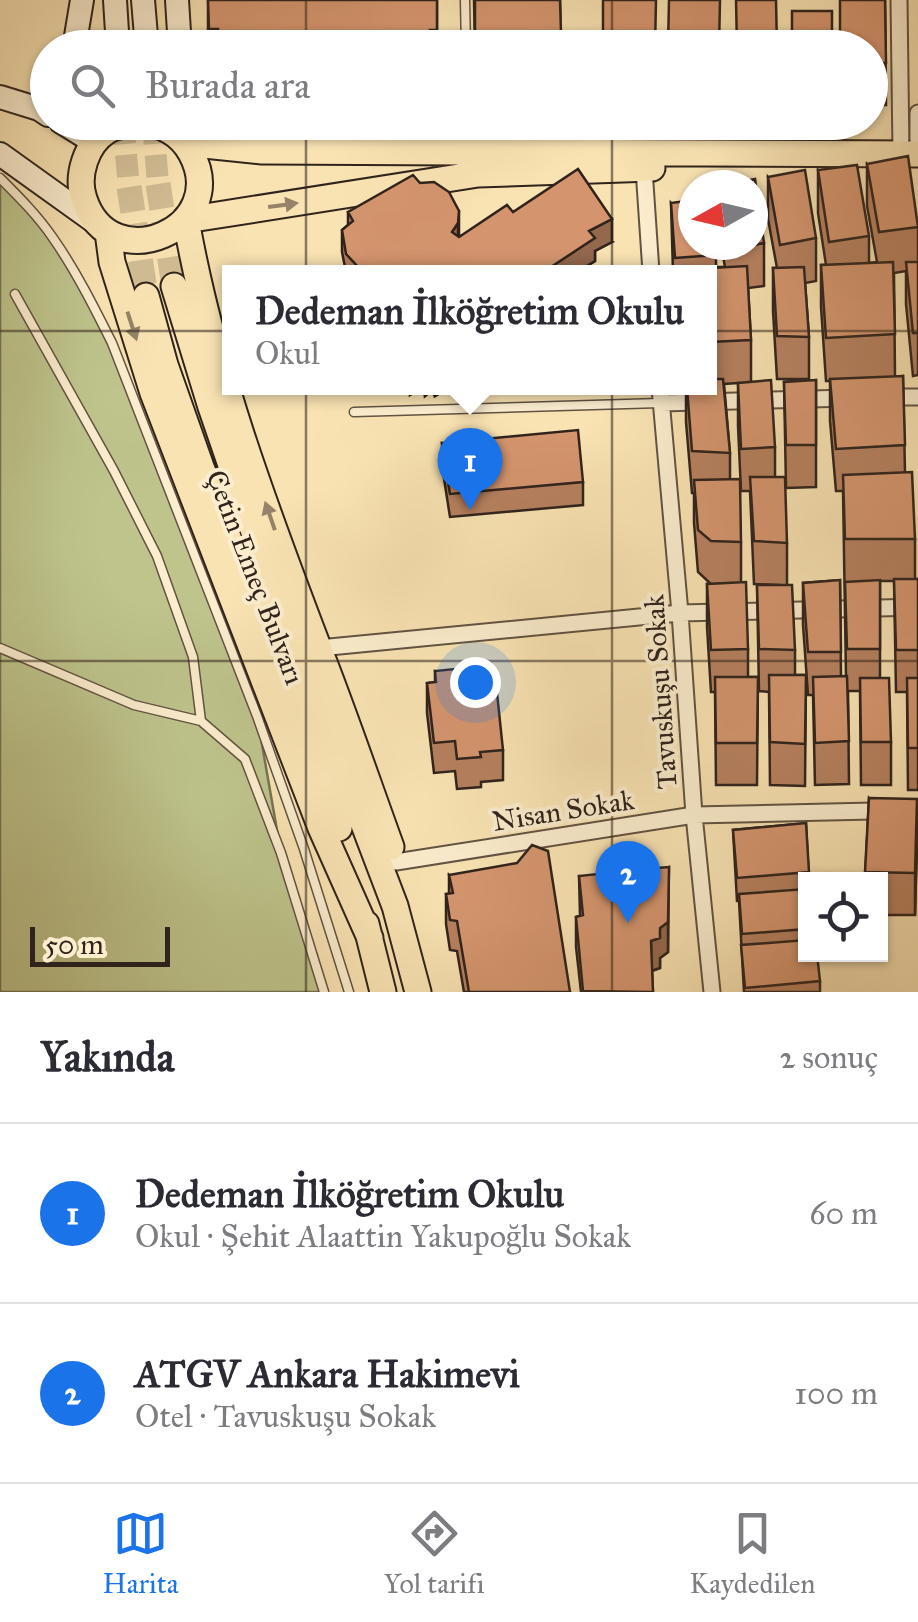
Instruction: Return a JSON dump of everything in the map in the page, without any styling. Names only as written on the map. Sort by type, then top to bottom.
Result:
[{"type":"main road","points":[[77,30],[82,0]]},
{"type":"main road","points":[[116,0],[117,30]]},
{"type":"main road","points":[[144,0],[146,30]]},
{"type":"main road","points":[[177,0],[179,30]]},
{"type":"main road","points":[[0,97],[30,106]]},
{"type":"main road","points":[[88,140],[81,176],[82,194],[89,212],[104,229]]},
{"type":"main road","points":[[0,154],[104,229],[123,239],[140,241],[158,239],[174,231],[186,220],[198,196],[196,163],[187,140]]},
{"type":"main road","points":[[214,140],[262,151],[468,151],[643,161]]},
{"type":"main road","points":[[186,220],[478,174],[748,154],[912,154]]},
{"type":"main road","name":"Çetin Emeç Bulvarı","points":[[186,220],[222,372]]},
{"type":"main road","name":"Çetin Emeç Bulvarı","points":[[104,229],[153,393],[321,828],[370,938]]},
{"type":"main road","name":"Çetin Emeç Bulvarı","points":[[174,286],[210,407],[266,567],[395,906],[418,992]]},
{"type":"main road","name":"Çetin Emeç Bulvarı","points":[[146,296],[165,365],[201,467],[346,847],[383,992]]},
{"type":"main road","name":"Çetin Emeç Bulvarı","points":[[228,395],[290,576],[396,862],[395,906]]},
{"type":"street","points":[[899,0],[912,154]]},
{"type":"street","points":[[912,154],[918,113]]},
{"type":"street","points":[[643,161],[650,265]]},
{"type":"street","points":[[660,395],[859,398]]},
{"type":"street","name":"Tavuskuşu Sokak","points":[[660,395],[712,992]]},
{"type":"street","points":[[878,398],[918,397]]},
{"type":"street","points":[[319,648],[680,613],[918,608]]},
{"type":"street","name":"Nisan Sokak","points":[[396,862],[694,815],[918,810]]},
{"type":"lane","points":[[465,0],[466,30]]},
{"type":"lane","points":[[468,140],[468,151]]},
{"type":"lane","points":[[0,178],[52,235],[112,343],[256,716],[304,849],[348,992]]},
{"type":"lane","points":[[14,294],[114,471],[156,556],[192,656],[201,720]]},
{"type":"lane","points":[[354,412],[660,395]]},
{"type":"lane","points":[[0,648],[134,705],[201,720],[245,759],[282,853],[324,992]]},
{"type":"green space","points":[[0,178],[52,235],[112,343],[257,716],[281,853],[324,992],[0,992]]},
{"type":"building","points":[[208,0],[437,0],[437,30],[209,29]]},
{"type":"building","points":[[475,0],[560,0],[561,30],[475,30]]},
{"type":"building","points":[[603,0],[656,0],[655,30],[603,30]]},
{"type":"building","points":[[669,0],[720,0],[719,30],[668,30]]},
{"type":"building","points":[[736,0],[776,0],[777,30],[737,30]]},
{"type":"building","points":[[840,0],[885,0],[885,30],[840,30]]},
{"type":"building","points":[[792,11],[832,11],[832,30],[792,30]]},
{"type":"building","points":[[908,156],[918,227],[879,232],[867,164]]},
{"type":"building","points":[[857,165],[869,236],[829,242],[818,170]]},
{"type":"building","points":[[578,169],[612,219],[589,231],[595,238],[554,265],[356,265],[346,254],[342,230],[353,221],[348,212],[413,175],[420,183],[434,182],[449,192],[459,211],[452,232],[459,237],[507,205],[513,212]]},
{"type":"building","points":[[805,170],[816,238],[780,245],[768,177]]},
{"type":"building","points":[[678,202],[678,258],[675,258],[671,203]]},
{"type":"building","points":[[893,262],[895,334],[826,338],[821,265]]},
{"type":"building","points":[[906,262],[918,262],[918,333],[913,333]]},
{"type":"building","points":[[747,266],[751,340],[717,342],[717,268]]},
{"type":"building","points":[[804,267],[809,337],[777,336],[773,268]]},
{"type":"building","points":[[903,376],[905,445],[836,449],[830,379]]},
{"type":"building","points":[[717,379],[723,379],[730,453],[692,451],[688,395],[717,395]]},
{"type":"building","points":[[771,380],[775,447],[741,449],[738,383]]},
{"type":"building","points":[[816,380],[816,445],[786,445],[784,382]]},
{"type":"building","points":[[578,430],[583,482],[450,494],[442,443]]},
{"type":"building","points":[[912,472],[915,539],[845,539],[843,475]]},
{"type":"building","points":[[750,477],[785,477],[787,543],[754,541]]},
{"type":"building","points":[[740,479],[741,542],[711,541],[698,530],[694,480]]},
{"type":"building","points":[[894,579],[918,579],[918,650],[896,650]]},
{"type":"building","points":[[840,580],[841,652],[808,652],[803,583]]},
{"type":"building","points":[[880,580],[880,649],[847,649],[845,582]]},
{"type":"building","points":[[746,582],[748,649],[711,650],[707,584]]},
{"type":"building","points":[[757,585],[792,585],[795,650],[759,649]]},
{"type":"building","points":[[484,666],[486,684],[496,683],[503,750],[457,759],[455,741],[434,743],[427,683],[436,682],[435,671]]},
{"type":"building","points":[[769,675],[806,675],[805,744],[770,742]]},
{"type":"building","points":[[847,676],[849,741],[815,743],[813,677]]},
{"type":"building","points":[[715,677],[758,677],[757,743],[716,743]]},
{"type":"building","points":[[860,678],[889,678],[891,742],[861,742]]},
{"type":"building","points":[[907,678],[918,678],[918,748],[908,748]]},
{"type":"building","points":[[869,798],[917,799],[915,873],[865,872]]},
{"type":"building","points":[[806,823],[809,872],[737,878],[733,830]]},
{"type":"building","points":[[532,845],[548,851],[570,992],[469,992],[457,921],[450,920],[446,894],[453,893],[449,875],[517,863]]},
{"type":"building","points":[[669,867],[668,922],[660,928],[660,938],[651,941],[653,992],[583,991],[576,917],[583,915],[579,876],[616,872],[617,878],[644,875],[644,869]]},
{"type":"building","points":[[798,890],[798,930],[742,934],[739,894]]},
{"type":"building","points":[[798,941],[798,962],[818,962],[820,981],[745,988],[741,945]]},
{"type":"tunnel","points":[[125,140],[129,187]]},
{"type":"tunnel","points":[[154,140],[158,184]]},
{"type":"tunnel","points":[[158,184],[174,286]]},
{"type":"tunnel","points":[[129,187],[146,296]]},
{"type":"place","name":"Dedeman İlköğretim Okulu","points":[[470,510]]},
{"type":"place","name":"ATGV Ankara Hakimevi","points":[[628,923]]}]
